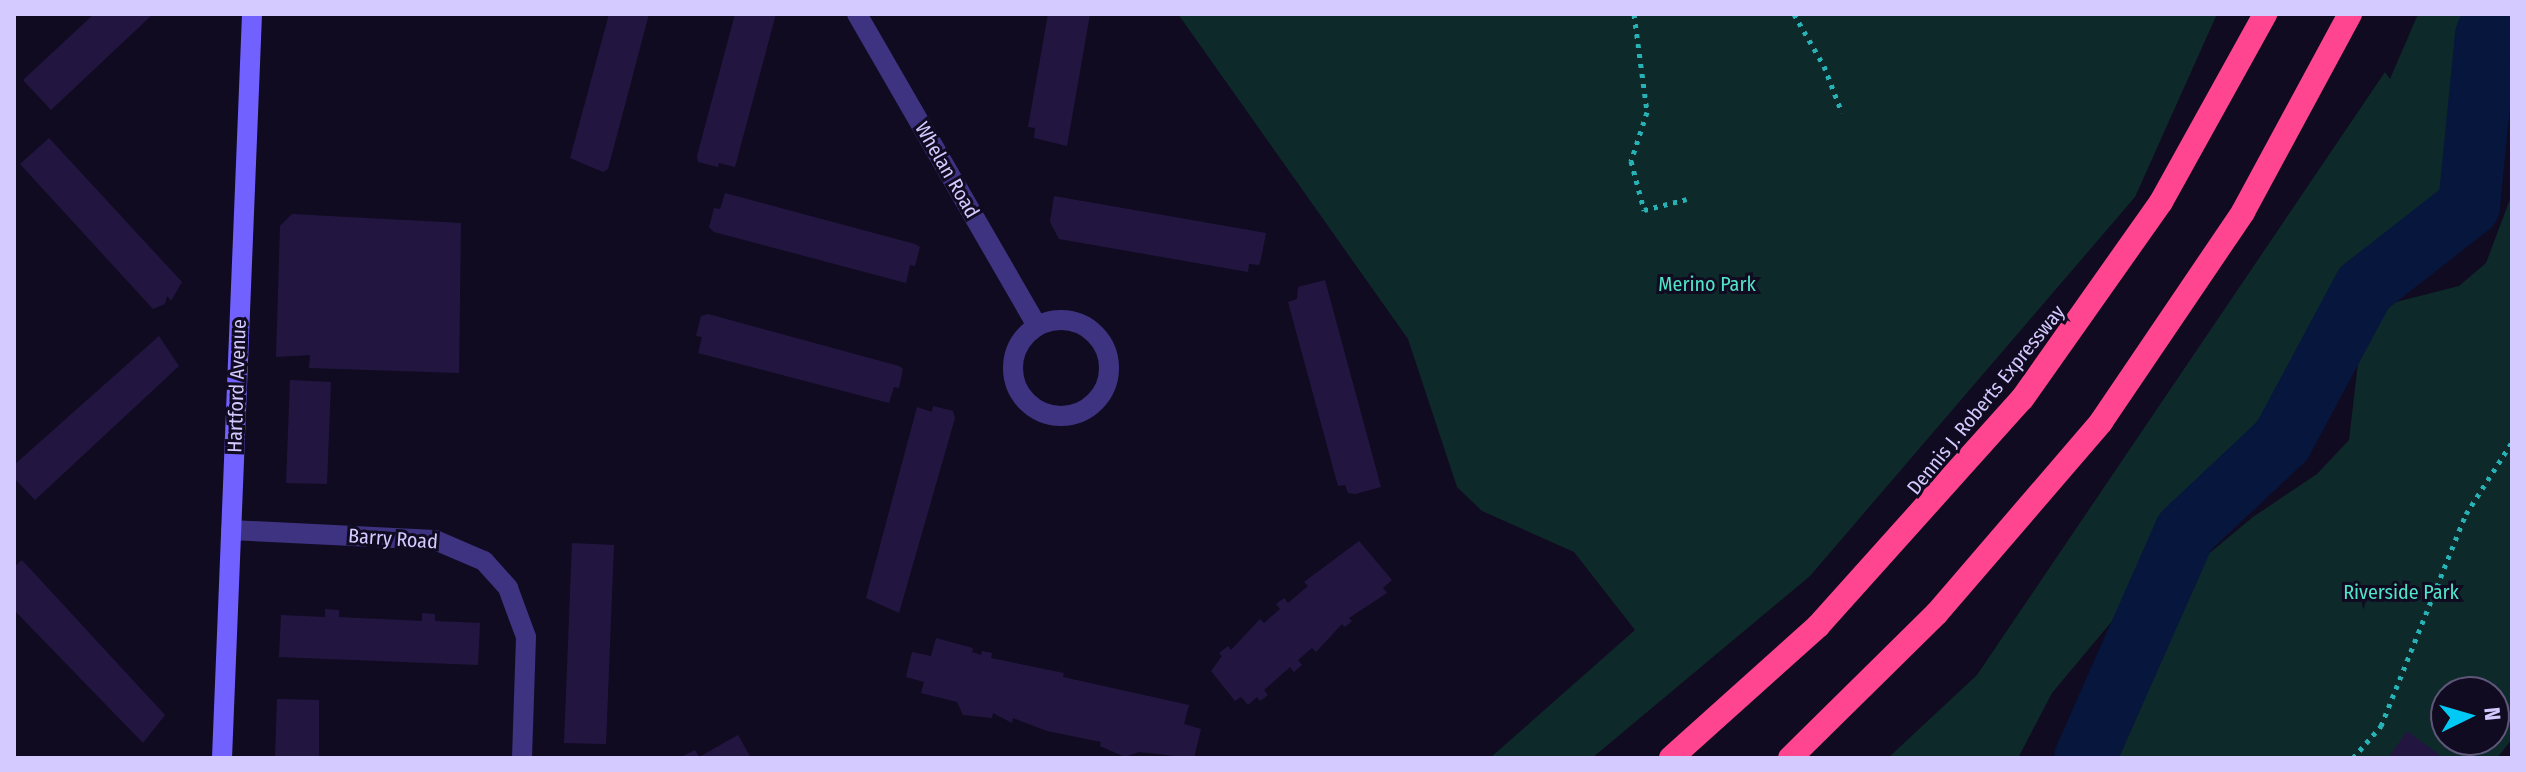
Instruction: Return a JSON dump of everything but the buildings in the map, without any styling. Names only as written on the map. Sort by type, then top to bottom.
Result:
[{"type":"highway","name":"Dennis J. Roberts Expressway","points":[[1671,758],[1729,707],[1902,538],[2059,351],[2161,202],[2265,14]]},
{"type":"highway","points":[[1790,758],[1937,613],[2101,422],[2243,212],[2350,14]]},
{"type":"highway","points":[[1657,758],[1729,707]]},
{"type":"main road","name":"Hartford Avenue","points":[[222,758],[252,14]]},
{"type":"street","name":"Whelan Road","points":[[857,14],[1037,326]]},
{"type":"street","points":[[1076,322],[1104,347],[1108,378],[1097,400],[1084,410],[1062,416],[1046,413],[1021,394],[1013,372],[1014,356],[1025,335],[1037,326],[1076,322]]},
{"type":"street","name":"Barry Road","points":[[231,530],[435,540],[484,561],[508,588],[526,637],[522,758]]},
{"type":"path","points":[[1634,14],[1647,112],[1631,161],[1644,210],[1687,199]]},
{"type":"path","points":[[1794,14],[1824,66],[1842,113]]},
{"type":"path","points":[[2353,758],[2381,726],[2466,514],[2512,442]]},
{"type":"green space","name":"Merino Park","points":[[1178,14],[2217,14],[2135,197],[1810,576],[1592,758],[1490,758],[1635,630],[1574,552],[1482,511],[1457,487],[1408,339]]},
{"type":"green space","points":[[2418,14],[2507,14],[2478,132],[2417,233],[2368,290],[2296,401],[2052,693],[2018,758],[1888,758],[1977,675],[2385,72],[2390,79]]},
{"type":"green space","name":"Riverside Park","points":[[2512,194],[2510,742],[2510,676],[2430,676],[2430,756],[2499,756],[2497,758],[2077,758],[2143,664],[2194,566],[2253,517],[2317,474],[2349,440],[2362,329],[2396,302],[2459,286],[2486,263]]},
{"type":"waterway","points":[[2085,758],[2185,532],[2282,441],[2364,288],[2469,206],[2486,36],[2495,14]]}]
